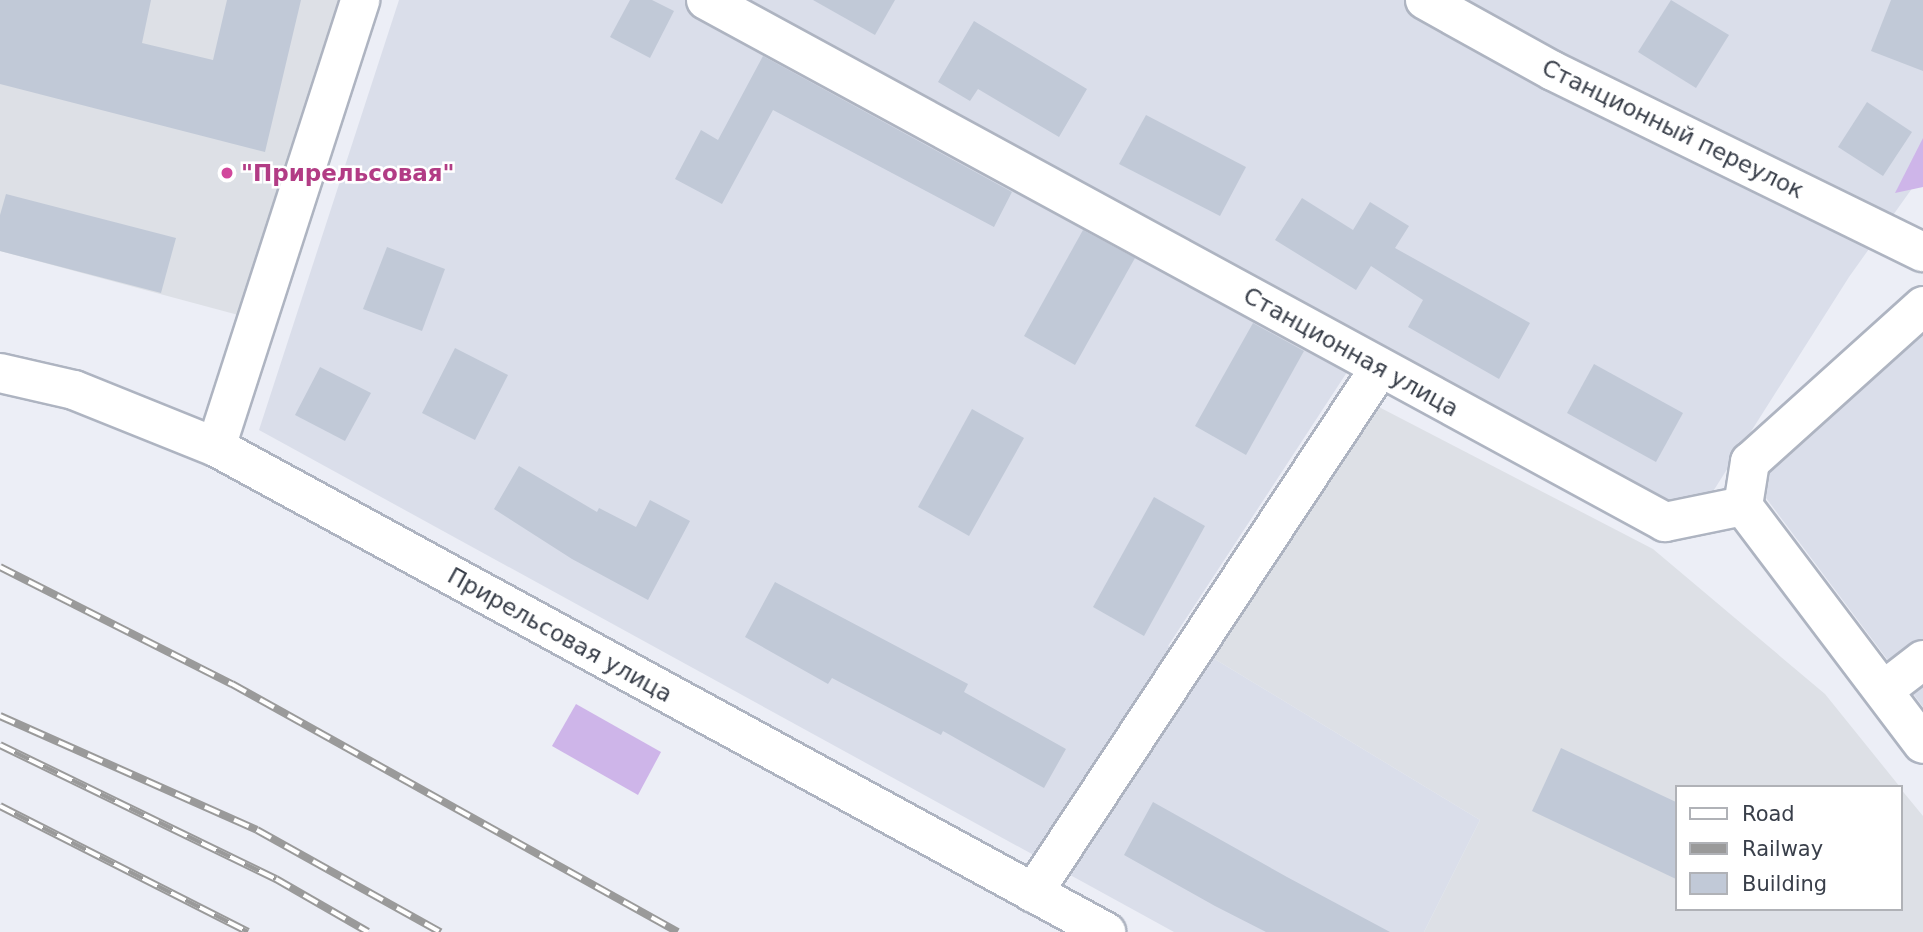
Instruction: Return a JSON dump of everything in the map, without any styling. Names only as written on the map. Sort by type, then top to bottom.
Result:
[{"type":"street","points":[[216,447],[360,0]]},
{"type":"street","name":"Станционная улица","points":[[706,0],[1175,253],[1379,369],[1665,522],[1743,506]]},
{"type":"street","name":"Станционный переулок","points":[[1425,0],[1553,71],[1923,252]]},
{"type":"street","points":[[1923,306],[1750,462],[1743,506],[1923,744]]},
{"type":"street","points":[[1033,893],[1379,369]]},
{"type":"street","name":"Прирельсовая улица","points":[[0,373],[74,390],[216,447],[1106,932]]},
{"type":"street","points":[[1884,690],[1923,660]]},
{"type":"shaded area","points":[[0,0],[341,0],[242,316],[0,251]]},
{"type":"shaded area","points":[[399,0],[1923,0],[1923,173],[1849,277],[1712,493],[1666,503],[1370,337],[1168,646],[1213,658],[1480,820],[1424,932],[1174,932],[259,430]]},
{"type":"shaded area","points":[[1923,138],[1923,187],[1895,193]]},
{"type":"shaded area","points":[[1923,331],[1923,707],[1763,494],[1762,462]]},
{"type":"shaded area","points":[[1377,406],[1653,549],[1825,694],[1898,785],[1674,785],[1674,911],[1902,911],[1902,790],[1923,816],[1923,932],[1424,932],[1480,820],[1213,658],[1357,425]]},
{"type":"shaded area","points":[[576,704],[661,752],[638,795],[552,746]]},
{"type":"building","points":[[0,0],[151,0],[142,43],[213,60],[227,0],[301,0],[265,152],[0,84]]},
{"type":"building","points":[[630,0],[652,0],[674,11],[650,58],[610,37]]},
{"type":"building","points":[[813,0],[895,0],[875,35]]},
{"type":"building","points":[[1671,0],[1729,35],[1696,88],[1638,52]]},
{"type":"building","points":[[1891,0],[1923,0],[1923,71],[1871,51]]},
{"type":"building","points":[[974,21],[1087,89],[1059,137],[978,89],[970,101],[938,82]]},
{"type":"building","points":[[763,56],[1012,192],[994,227],[773,110],[722,204],[675,179],[701,130],[718,140]]},
{"type":"building","points":[[1867,102],[1912,132],[1883,176],[1838,147]]},
{"type":"building","points":[[1146,115],[1246,167],[1220,216],[1119,164]]},
{"type":"building","points":[[6,194],[176,238],[161,293],[0,251],[0,215]]},
{"type":"building","points":[[1302,198],[1353,230],[1370,202],[1409,226],[1395,248],[1530,323],[1499,379],[1408,327],[1423,300],[1371,266],[1356,290],[1275,240]]},
{"type":"building","points":[[1083,230],[1135,258],[1075,365],[1024,336]]},
{"type":"building","points":[[387,247],[445,269],[422,331],[363,309]]},
{"type":"building","points":[[1253,323],[1304,351],[1246,455],[1195,426]]},
{"type":"building","points":[[455,348],[508,375],[475,440],[422,413]]},
{"type":"building","points":[[1594,364],[1683,413],[1656,462],[1567,413]]},
{"type":"building","points":[[320,367],[371,393],[345,441],[295,415]]},
{"type":"building","points":[[972,409],[1024,438],[969,536],[918,507]]},
{"type":"building","points":[[519,466],[597,512],[599,508],[636,527],[650,500],[690,521],[648,600],[572,559],[494,509]]},
{"type":"building","points":[[1154,497],[1205,526],[1144,636],[1093,607]]},
{"type":"building","points":[[775,582],[968,684],[964,692],[1066,749],[1044,788],[943,731],[941,735],[832,678],[828,684],[745,637]]},
{"type":"building","points":[[1561,748],[1674,801],[1674,878],[1532,811]]},
{"type":"building","points":[[1153,802],[1390,932],[1266,932],[1215,906],[1124,855]]},
{"type":"railway","points":[[0,567],[232,684],[678,932]]},
{"type":"railway","points":[[0,716],[257,830],[440,932]]},
{"type":"railway","points":[[0,745],[276,879],[368,932]]},
{"type":"railway","points":[[0,806],[248,932]]},
{"type":"place","name":"\"Прирельсовая\"","points":[[227,173]]}]
